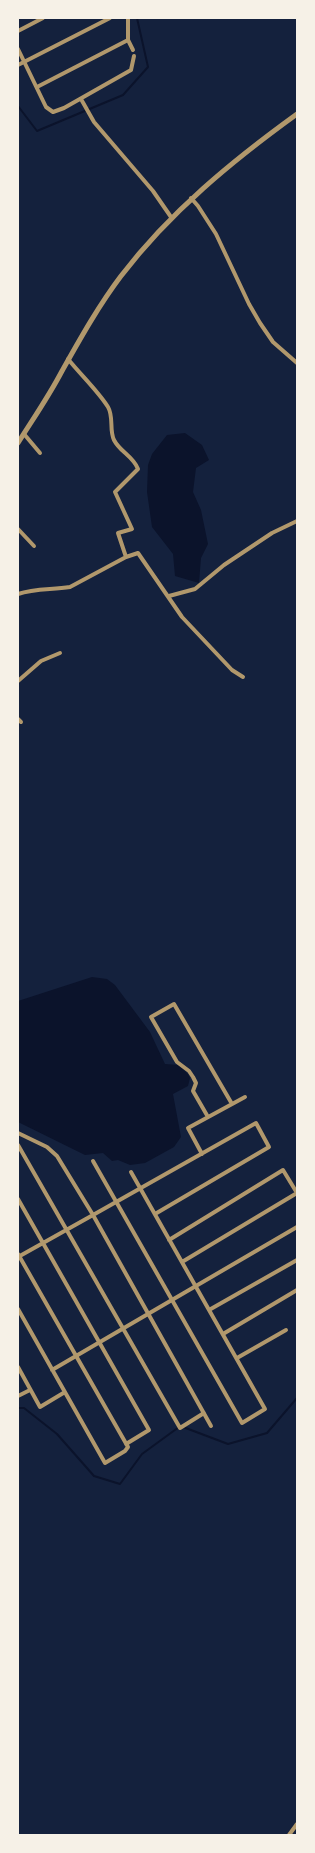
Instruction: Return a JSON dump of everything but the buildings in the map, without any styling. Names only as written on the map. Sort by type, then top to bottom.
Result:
[{"type":"street","points":[[18,31],[43,18]]},
{"type":"street","points":[[18,65],[110,18]]},
{"type":"street","points":[[128,18],[128,40],[133,50]]},
{"type":"street","points":[[37,88],[128,40]]},
{"type":"street","points":[[18,49],[46,106],[53,112],[81,99],[132,70],[134,56]]},
{"type":"street","points":[[81,99],[94,122],[153,191],[171,217]]},
{"type":"street","points":[[18,443],[68,359],[121,276],[171,217],[191,198],[256,144],[297,114]]},
{"type":"street","points":[[191,198],[216,234],[249,304],[260,323],[273,342],[297,364]]},
{"type":"street","points":[[68,359],[108,408],[112,418],[113,439],[134,460],[138,469],[115,492],[132,529],[118,533],[126,557]]},
{"type":"street","points":[[24,434],[40,453]]},
{"type":"street","points":[[169,596],[195,589],[224,565],[272,533],[297,521]]},
{"type":"street","points":[[18,529],[34,546]]},
{"type":"street","points":[[18,594],[40,588],[60,589],[70,587],[126,557],[140,554],[182,617],[232,670],[242,677]]},
{"type":"street","points":[[18,681],[41,661],[60,653]]},
{"type":"street","points":[[208,1117],[193,1091],[196,1083],[193,1076],[189,1070],[176,1062],[151,1018],[174,1004],[232,1104]]},
{"type":"street","points":[[202,1154],[188,1128],[244,1097]]},
{"type":"street","points":[[18,1309],[104,1463],[125,1451],[128,1447],[19,1256],[256,1124],[269,1147],[155,1214]]},
{"type":"street","points":[[18,1133],[47,1146],[58,1156],[93,1215],[211,1426]]},
{"type":"street","points":[[18,1145],[180,1428],[204,1413]]},
{"type":"street","points":[[94,1161],[242,1423],[266,1409],[131,1172]]},
{"type":"street","points":[[169,1240],[283,1170],[297,1193],[182,1262]]},
{"type":"street","points":[[18,1199],[149,1430],[126,1444]]},
{"type":"street","points":[[52,1370],[297,1227]]},
{"type":"street","points":[[209,1310],[297,1260]]},
{"type":"street","points":[[222,1334],[297,1290]]},
{"type":"street","points":[[236,1358],[286,1330]]},
{"type":"street","points":[[18,1367],[40,1407],[65,1392]]},
{"type":"street","points":[[18,1396],[30,1390]]},
{"type":"street","points":[[289,1835],[297,1824]]},
{"type":"water","points":[[185,433],[202,445],[209,460],[196,468],[193,492],[201,510],[208,544],[201,558],[199,583],[175,576],[173,554],[152,527],[147,492],[148,465],[152,454],[167,435]]},
{"type":"water","points":[[92,977],[107,979],[115,985],[150,1032],[165,1064],[179,1065],[190,1078],[188,1086],[173,1094],[181,1137],[174,1147],[145,1163],[130,1165],[118,1160],[112,1161],[103,1153],[85,1155],[18,1122],[18,1001]]},
{"type":"waterway","points":[[18,106],[37,131],[123,95],[148,67],[137,18]]},
{"type":"waterway","points":[[183,1427],[228,1444],[267,1433],[297,1398]]},
{"type":"waterway","points":[[18,1408],[24,1408],[57,1434],[94,1476],[120,1484],[142,1454],[179,1427]]}]
